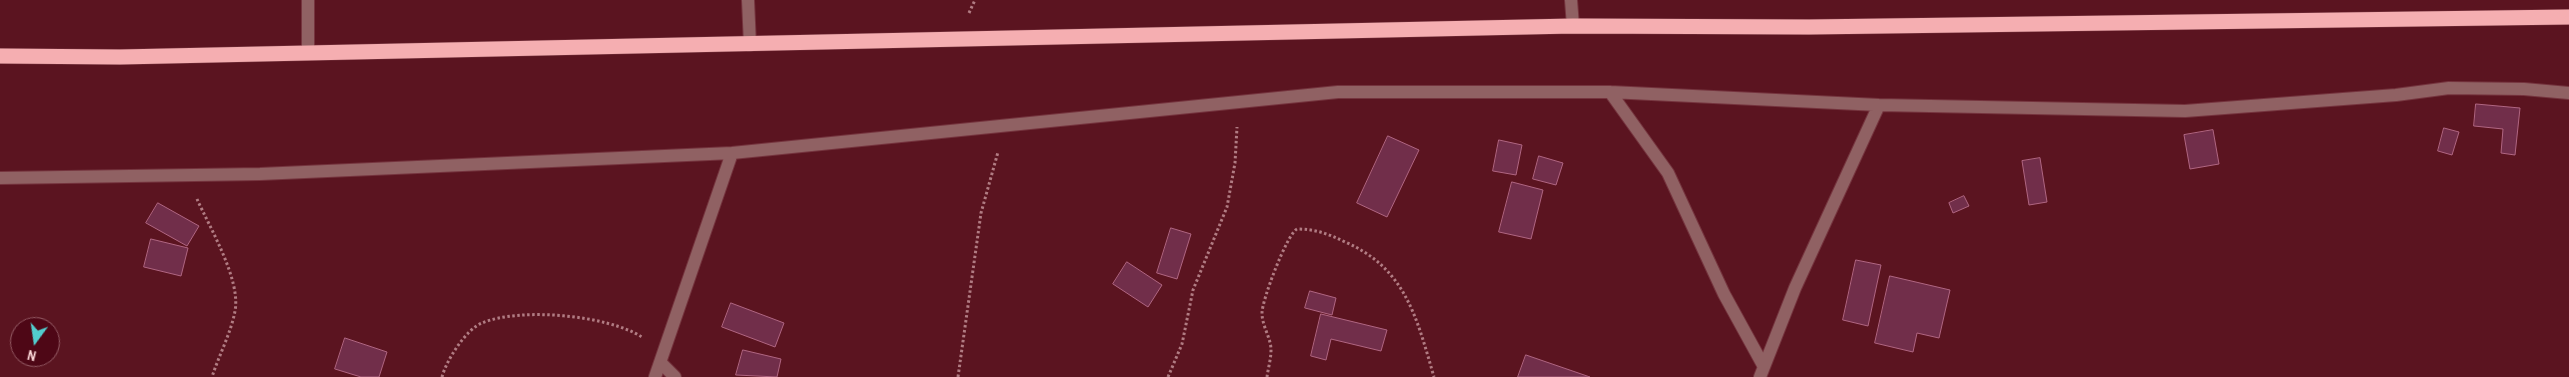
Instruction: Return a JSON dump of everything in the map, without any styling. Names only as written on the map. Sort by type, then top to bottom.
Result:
[{"type":"highway","points":[[0,56],[120,57],[750,45],[1573,26],[1809,27],[2569,17]]},
{"type":"street","points":[[308,0],[308,53]]},
{"type":"street","points":[[748,0],[750,45]]},
{"type":"street","points":[[1571,0],[1573,26]]},
{"type":"street","points":[[0,178],[269,173],[732,152],[1338,92],[1610,92],[1879,105],[2185,111],[2396,95],[2449,88],[2524,89],[2569,93]]},
{"type":"street","points":[[1610,92],[1668,173],[1762,371]]},
{"type":"street","points":[[1762,371],[1795,288],[1879,105]]},
{"type":"street","points":[[655,377],[732,152]]},
{"type":"street","points":[[662,359],[675,377]]},
{"type":"path","points":[[1168,377],[1182,344],[1193,290],[1227,206],[1235,163],[1239,102]]},
{"type":"path","points":[[958,377],[981,214],[1006,125]]},
{"type":"path","points":[[187,175],[222,254],[236,296],[235,311],[212,377]]},
{"type":"path","points":[[1267,377],[1271,350],[1262,313],[1286,244],[1291,234],[1297,229],[1325,233],[1354,245],[1390,273],[1404,292],[1416,316],[1434,377]]},
{"type":"path","points":[[442,377],[464,337],[480,323],[536,313],[620,325],[648,340],[662,359]]},
{"type":"building","points":[[2476,104],[2520,108],[2515,155],[2501,153],[2503,129],[2474,126]]},
{"type":"building","points":[[2444,128],[2459,132],[2452,155],[2438,151]]},
{"type":"building","points":[[2213,130],[2219,164],[2190,169],[2184,135]]},
{"type":"building","points":[[1388,136],[1419,150],[1387,217],[1357,203]]},
{"type":"building","points":[[1499,140],[1522,145],[1516,175],[1493,171]]},
{"type":"building","points":[[1539,156],[1563,163],[1556,185],[1533,179]]},
{"type":"building","points":[[2040,158],[2047,202],[2029,205],[2022,161]]},
{"type":"building","points":[[1512,182],[1543,190],[1531,239],[1499,232]]},
{"type":"building","points":[[1964,196],[1969,206],[1953,213],[1949,203]]},
{"type":"building","points":[[158,203],[199,226],[187,246],[146,223]]},
{"type":"building","points":[[1171,228],[1191,234],[1177,279],[1157,273]]},
{"type":"building","points":[[151,239],[188,248],[181,276],[144,267]]},
{"type":"building","points":[[1856,260],[1881,265],[1868,326],[1843,320]]},
{"type":"building","points":[[1127,262],[1162,285],[1148,307],[1113,284]]},
{"type":"building","points":[[1890,276],[1950,290],[1939,338],[1917,333],[1913,352],[1875,343]]},
{"type":"building","points":[[1310,291],[1336,298],[1332,315],[1305,308]]},
{"type":"building","points":[[731,303],[784,323],[775,347],[722,327]]},
{"type":"building","points":[[1321,314],[1387,330],[1381,351],[1331,339],[1326,360],[1311,356]]},
{"type":"building","points":[[345,338],[387,352],[379,377],[361,377],[335,369]]},
{"type":"building","points":[[743,350],[781,359],[777,377],[736,375]]},
{"type":"building","points":[[1526,355],[1590,377],[1518,377]]}]
